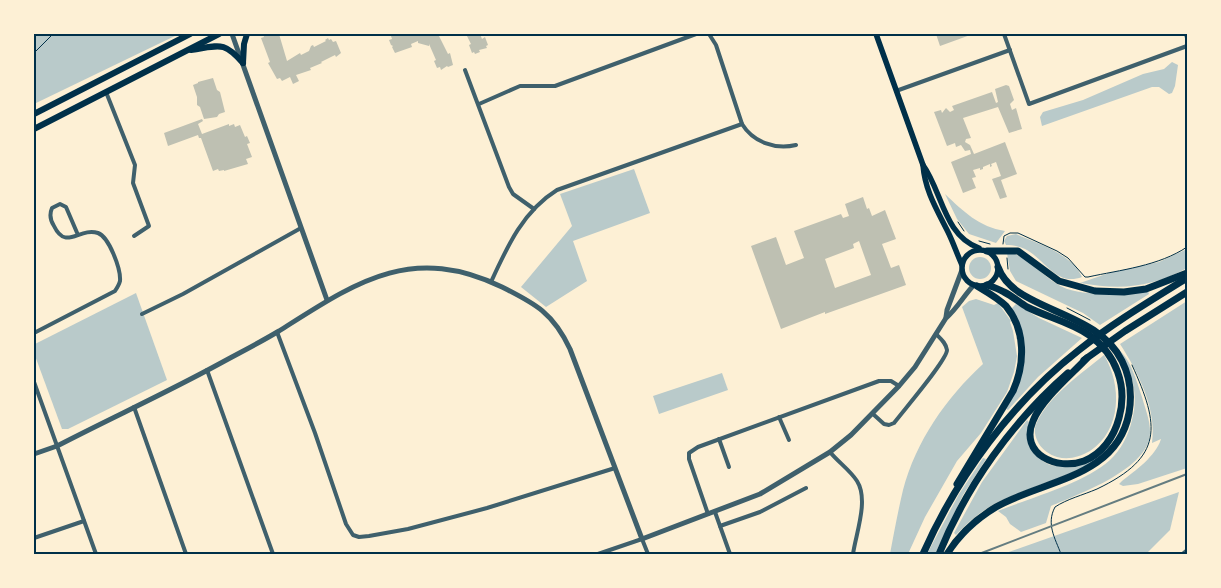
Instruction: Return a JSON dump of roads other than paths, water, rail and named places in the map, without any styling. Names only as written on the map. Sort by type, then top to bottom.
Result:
[{"type":"highway","points":[[987,248],[1018,251],[1059,281],[1096,291],[1124,292],[1146,289],[1187,273]]},
{"type":"highway","points":[[947,554],[968,527],[994,508],[1073,476],[1092,466],[1111,451],[1120,439],[1129,412],[1131,398],[1127,375],[1122,361],[1114,348],[1094,330],[1023,294],[1005,280],[998,267]]},
{"type":"highway","points":[[923,554],[959,487],[996,434],[1035,390],[1079,350],[1117,322],[1187,278]]},
{"type":"highway","points":[[933,534],[950,496],[1013,391],[1020,369],[1021,345],[1017,328],[1011,315],[1000,301],[975,285]]},
{"type":"highway","points":[[987,285],[1004,292],[1027,307],[1088,335],[1108,353],[1118,372],[1122,392],[1122,406],[1115,430],[1106,444],[1096,454],[1083,461],[1062,464],[1049,462],[1040,455],[1032,442],[1030,430],[1032,422],[1046,402],[1087,358]]},
{"type":"highway","points":[[940,554],[971,490],[1010,433],[1049,390],[1087,358],[1125,330],[1187,292]]},
{"type":"main road","points":[[34,114],[190,34]]},
{"type":"main road","points":[[34,129],[219,34]]},
{"type":"main road","points":[[243,64],[244,44],[247,34]]},
{"type":"main road","points":[[876,34],[923,166],[924,180],[936,210],[948,232],[967,280],[975,285],[987,285],[996,276],[998,267],[995,257],[987,248],[970,245],[960,235],[941,203],[932,177],[923,166]]},
{"type":"main road","points":[[185,51],[219,46],[228,48],[243,64]]},
{"type":"main road","points":[[962,267],[969,253],[987,248]]},
{"type":"street","points":[[232,34],[327,300]]},
{"type":"street","points":[[479,104],[520,86],[555,86],[696,34]]},
{"type":"street","points":[[709,34],[716,45],[742,124],[748,133],[760,141],[775,146],[796,145]]},
{"type":"street","points":[[1004,34],[1029,104],[1187,46]]},
{"type":"street","points":[[1186,34],[1187,38]]},
{"type":"street","points":[[896,91],[1010,50]]},
{"type":"street","points":[[465,70],[509,187],[513,194],[534,209]]},
{"type":"street","points":[[106,92],[135,165],[133,183],[149,226],[134,236]]},
{"type":"street","points":[[491,282],[516,231],[534,209],[557,190],[742,124]]},
{"type":"street","points":[[34,333],[115,291],[119,286],[119,271],[106,238],[95,232],[65,238],[57,233],[50,218],[52,208],[60,204],[66,207],[78,235]]},
{"type":"street","points":[[142,314],[184,294],[301,228]]},
{"type":"street","points":[[946,318],[962,267]]},
{"type":"street","points":[[34,454],[57,446],[207,370],[277,332],[327,300],[356,285],[383,274],[418,268],[442,268],[467,273],[526,299],[543,310],[563,334],[648,554]]},
{"type":"street","points":[[598,554],[760,494],[830,452],[852,435],[899,386],[915,367],[946,318],[952,313],[963,296],[975,285]]},
{"type":"street","points":[[277,332],[315,433],[346,524],[353,535],[359,537],[369,536],[408,529],[487,508],[615,468]]},
{"type":"street","points":[[873,414],[884,424],[894,423],[946,356],[947,348],[936,334]]},
{"type":"street","points":[[207,370],[273,554]]},
{"type":"street","points":[[708,514],[689,458],[689,452],[719,439],[879,382],[891,381],[899,386]]},
{"type":"street","points":[[34,382],[96,554]]},
{"type":"street","points":[[134,407],[186,554]]},
{"type":"street","points":[[779,418],[789,440]]},
{"type":"street","points":[[719,439],[729,467]]},
{"type":"street","points":[[830,452],[857,481],[861,493],[862,505],[853,554]]},
{"type":"street","points":[[720,526],[760,512],[806,488]]},
{"type":"street","points":[[715,512],[730,554]]},
{"type":"street","points":[[34,538],[84,522]]},
{"type":"lane","points":[[1181,554],[1187,549]]},
{"type":"tram line","points":[[1186,554],[1187,548]]},
{"type":"railway","points":[[979,554],[1187,474]]}]
